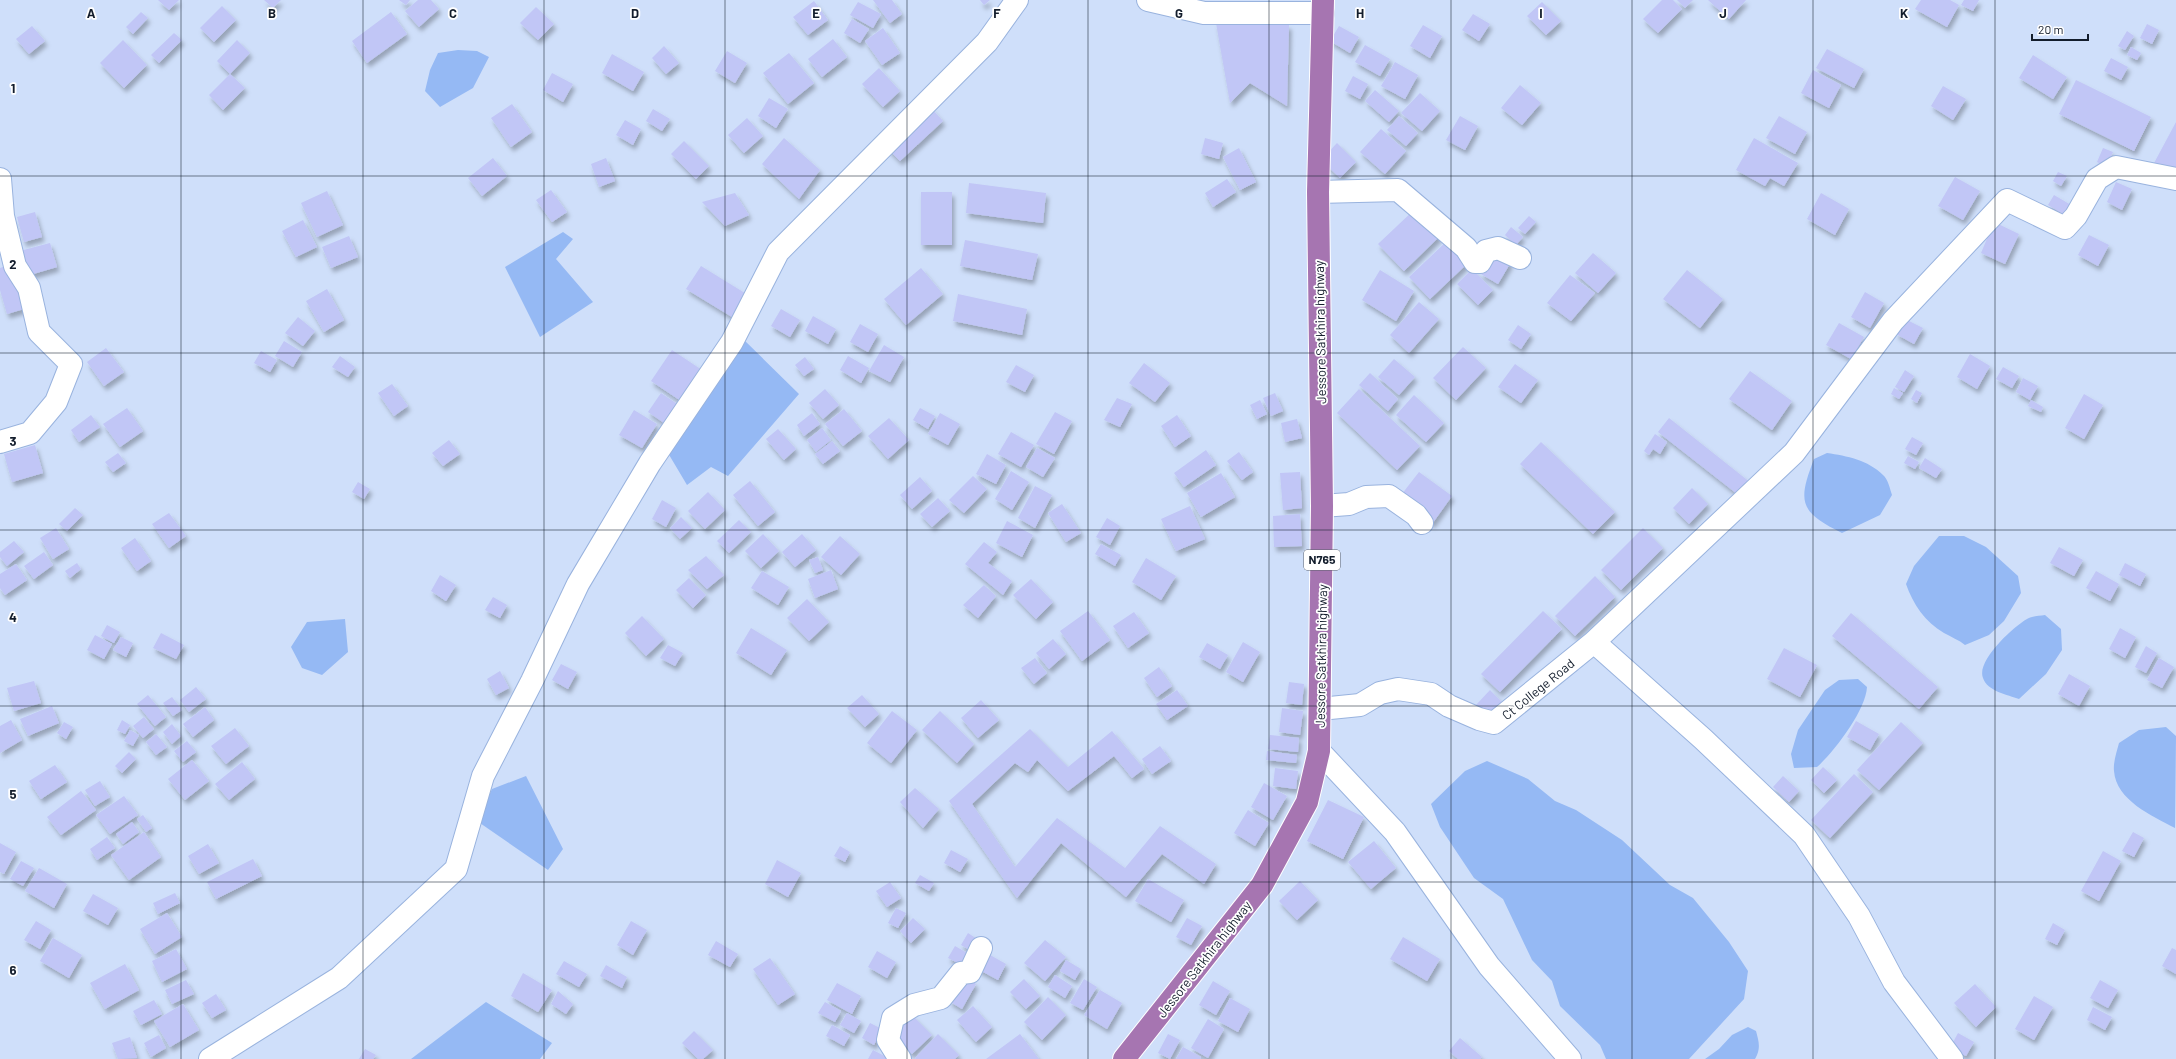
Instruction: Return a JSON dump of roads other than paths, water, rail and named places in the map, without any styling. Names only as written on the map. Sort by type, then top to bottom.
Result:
[{"type":"highway","name":"Jessore Satkhira highway","points":[[1124,1059],[1262,885],[1307,802],[1319,751],[1322,506],[1318,192],[1323,7]]},
{"type":"street","points":[[210,1059],[339,978],[456,869],[483,776],[532,681],[578,584],[650,463],[732,342],[778,252],[987,42],[1017,0]]},
{"type":"street","points":[[1148,0],[1204,12],[1323,7]]},
{"type":"street","points":[[1952,1059],[1894,982],[1859,916],[1804,835],[1702,739],[1594,642],[1794,453],[1893,321],[2007,200],[2065,228],[2076,216],[2097,179],[2116,167],[2176,179]]},
{"type":"street","points":[[0,179],[3,216],[16,266],[29,288],[40,332],[71,364],[56,402],[30,433],[0,442]]},
{"type":"street","points":[[1318,192],[1398,190],[1466,248],[1474,262],[1480,262],[1486,252],[1498,248],[1520,258]]},
{"type":"street","points":[[1322,506],[1349,504],[1366,497],[1389,496],[1416,516],[1422,523]]},
{"type":"street","name":"Ct College Road","points":[[1320,709],[1360,705],[1380,693],[1398,688],[1431,694],[1449,706],[1479,719],[1494,723],[1594,642]]},
{"type":"street","points":[[1319,751],[1395,832],[1488,966],[1570,1059]]},
{"type":"street","points":[[900,1059],[888,1040],[893,1018],[914,1005],[941,998],[961,973],[970,972],[981,948]]},
{"type":"water","points":[[458,50],[477,51],[489,57],[473,88],[440,107],[425,91],[430,70],[438,53]]},
{"type":"water","points":[[563,232],[573,239],[556,259],[593,302],[540,337],[505,267]]},
{"type":"water","points":[[742,338],[799,394],[728,476],[711,467],[687,485],[665,448]]},
{"type":"water","points":[[1827,453],[1850,457],[1864,462],[1885,477],[1892,495],[1880,515],[1842,533],[1828,526],[1810,512],[1806,505],[1804,496],[1805,486],[1814,459]]},
{"type":"water","points":[[1939,536],[1964,536],[1986,547],[2018,576],[2021,593],[2004,621],[1989,635],[1965,645],[1937,629],[1925,618],[1912,599],[1906,584],[1914,566]]},
{"type":"water","points":[[2045,615],[2061,629],[2062,650],[2046,674],[2019,699],[1993,689],[1985,682],[1982,671],[1990,654],[2013,629],[2021,623],[2029,618]]},
{"type":"water","points":[[345,619],[348,652],[322,675],[302,668],[291,647],[307,622]]},
{"type":"water","points":[[1858,679],[1867,687],[1861,707],[1848,730],[1832,751],[1817,767],[1794,768],[1791,754],[1798,730],[1825,690],[1839,680]]},
{"type":"water","points":[[2166,727],[2176,736],[2175,828],[2146,812],[2128,799],[2116,781],[2114,771],[2119,743],[2139,730]]},
{"type":"water","points":[[1487,761],[1528,779],[1555,801],[1576,810],[1622,840],[1670,885],[1693,898],[1729,942],[1748,971],[1744,999],[1689,1059],[1606,1059],[1600,1045],[1560,1006],[1552,981],[1532,960],[1503,899],[1474,878],[1440,827],[1431,804],[1465,771]]},
{"type":"water","points":[[526,776],[563,849],[548,870],[477,821],[492,789]]},
{"type":"water","points":[[486,1002],[552,1043],[540,1059],[411,1059]]},
{"type":"water","points":[[1748,1027],[1756,1031],[1758,1039],[1759,1049],[1755,1059],[1705,1059],[1719,1049],[1732,1035]]}]
